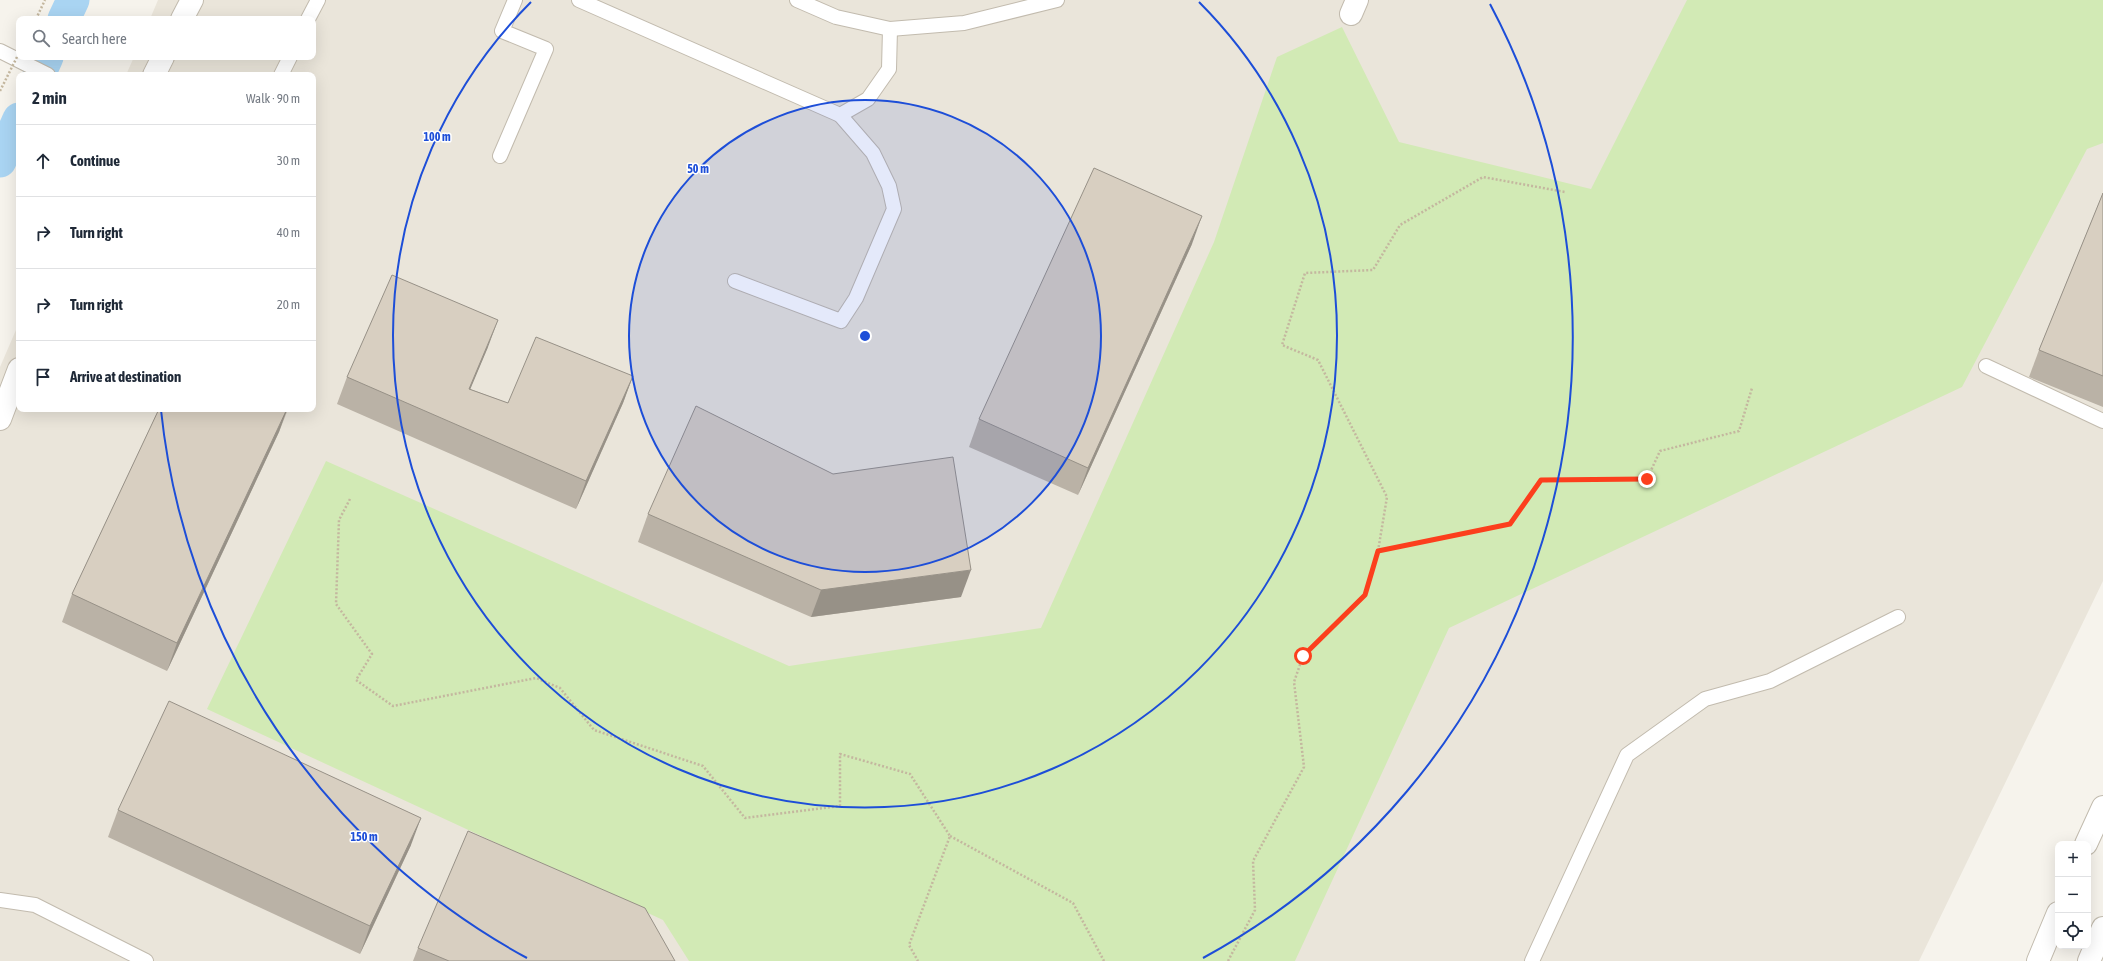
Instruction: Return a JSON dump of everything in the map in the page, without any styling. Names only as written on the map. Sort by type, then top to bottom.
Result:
[{"type":"street","points":[[184,16],[192,0]]},
{"type":"street","points":[[156,72],[162,60]]},
{"type":"street","points":[[0,419],[16,377]]},
{"type":"street","points":[[2087,841],[2103,807]]},
{"type":"street","points":[[2038,961],[2055,920]]},
{"type":"street","points":[[2089,961],[2103,928]]},
{"type":"lane","points":[[310,16],[318,0]]},
{"type":"lane","points":[[500,156],[546,49],[502,31],[515,0]]},
{"type":"lane","points":[[579,0],[840,115],[873,153],[889,186],[894,208],[856,298],[841,321],[735,281]]},
{"type":"lane","points":[[797,0],[836,18],[890,30],[964,23],[1016,5],[1057,0]]},
{"type":"lane","points":[[840,115],[868,99],[889,69],[890,30]]},
{"type":"lane","points":[[0,51],[16,55]]},
{"type":"lane","points":[[23,60],[42,72]]},
{"type":"lane","points":[[282,72],[288,60]]},
{"type":"lane","points":[[1986,366],[2103,421]]},
{"type":"lane","points":[[1532,961],[1627,755],[1705,699],[1770,681],[1898,617]]},
{"type":"lane","points":[[0,900],[35,906],[146,961]]},
{"type":"path","points":[[37,16],[45,0]]},
{"type":"path","points":[[0,91],[16,60]]},
{"type":"path","points":[[1228,961],[1255,910],[1253,861],[1304,767],[1294,682],[1303,656],[1365,595],[1378,551],[1387,497],[1318,360],[1282,345],[1305,273],[1373,270],[1400,225],[1483,177],[1564,192]]},
{"type":"path","points":[[1378,551],[1510,524],[1541,480],[1647,479],[1660,451],[1739,432],[1752,388]]},
{"type":"path","points":[[350,499],[339,520],[336,604],[372,654],[356,680],[393,706],[536,678],[560,688],[594,730],[703,766],[745,818],[840,806],[840,754],[910,774],[950,836],[1073,903],[1104,961]]},
{"type":"path","points":[[918,961],[910,945],[950,836]]},
{"type":"shaded area","points":[[158,0],[2103,0],[2103,581],[1919,961],[0,961],[0,367],[16,330],[16,412],[316,412],[316,72],[127,72],[133,60],[316,60],[316,16],[151,16]]},
{"type":"green space","points":[[1687,0],[2103,0],[2103,143],[2087,149],[1962,387],[1449,628],[1295,961],[689,961],[663,920],[207,709],[326,461],[789,666],[1041,628],[1214,242],[1277,57],[1342,27],[1399,142],[1591,189]]},
{"type":"building","points":[[1094,168],[1202,216],[1088,468],[979,419]]},
{"type":"building","points":[[2103,193],[2103,376],[2039,350]]},
{"type":"building","points":[[392,275],[498,320],[469,389],[508,403],[536,337],[633,376],[586,481],[347,377]]},
{"type":"building","points":[[696,406],[833,474],[953,457],[971,570],[821,590],[648,514]]},
{"type":"building","points":[[158,412],[286,412],[177,643],[72,594]]},
{"type":"building","points":[[169,701],[421,818],[370,926],[118,810]]},
{"type":"building","points":[[468,831],[645,908],[675,961],[449,961],[418,948]]},
{"type":"waterway","points":[[65,16],[73,0]]},
{"type":"waterway","points":[[40,72],[46,60]]},
{"type":"waterway","points":[[0,161],[16,126]]},
{"type":"route","points":[[1303,656],[1365,595],[1378,551],[1510,524],[1541,480],[1647,479]]}]
